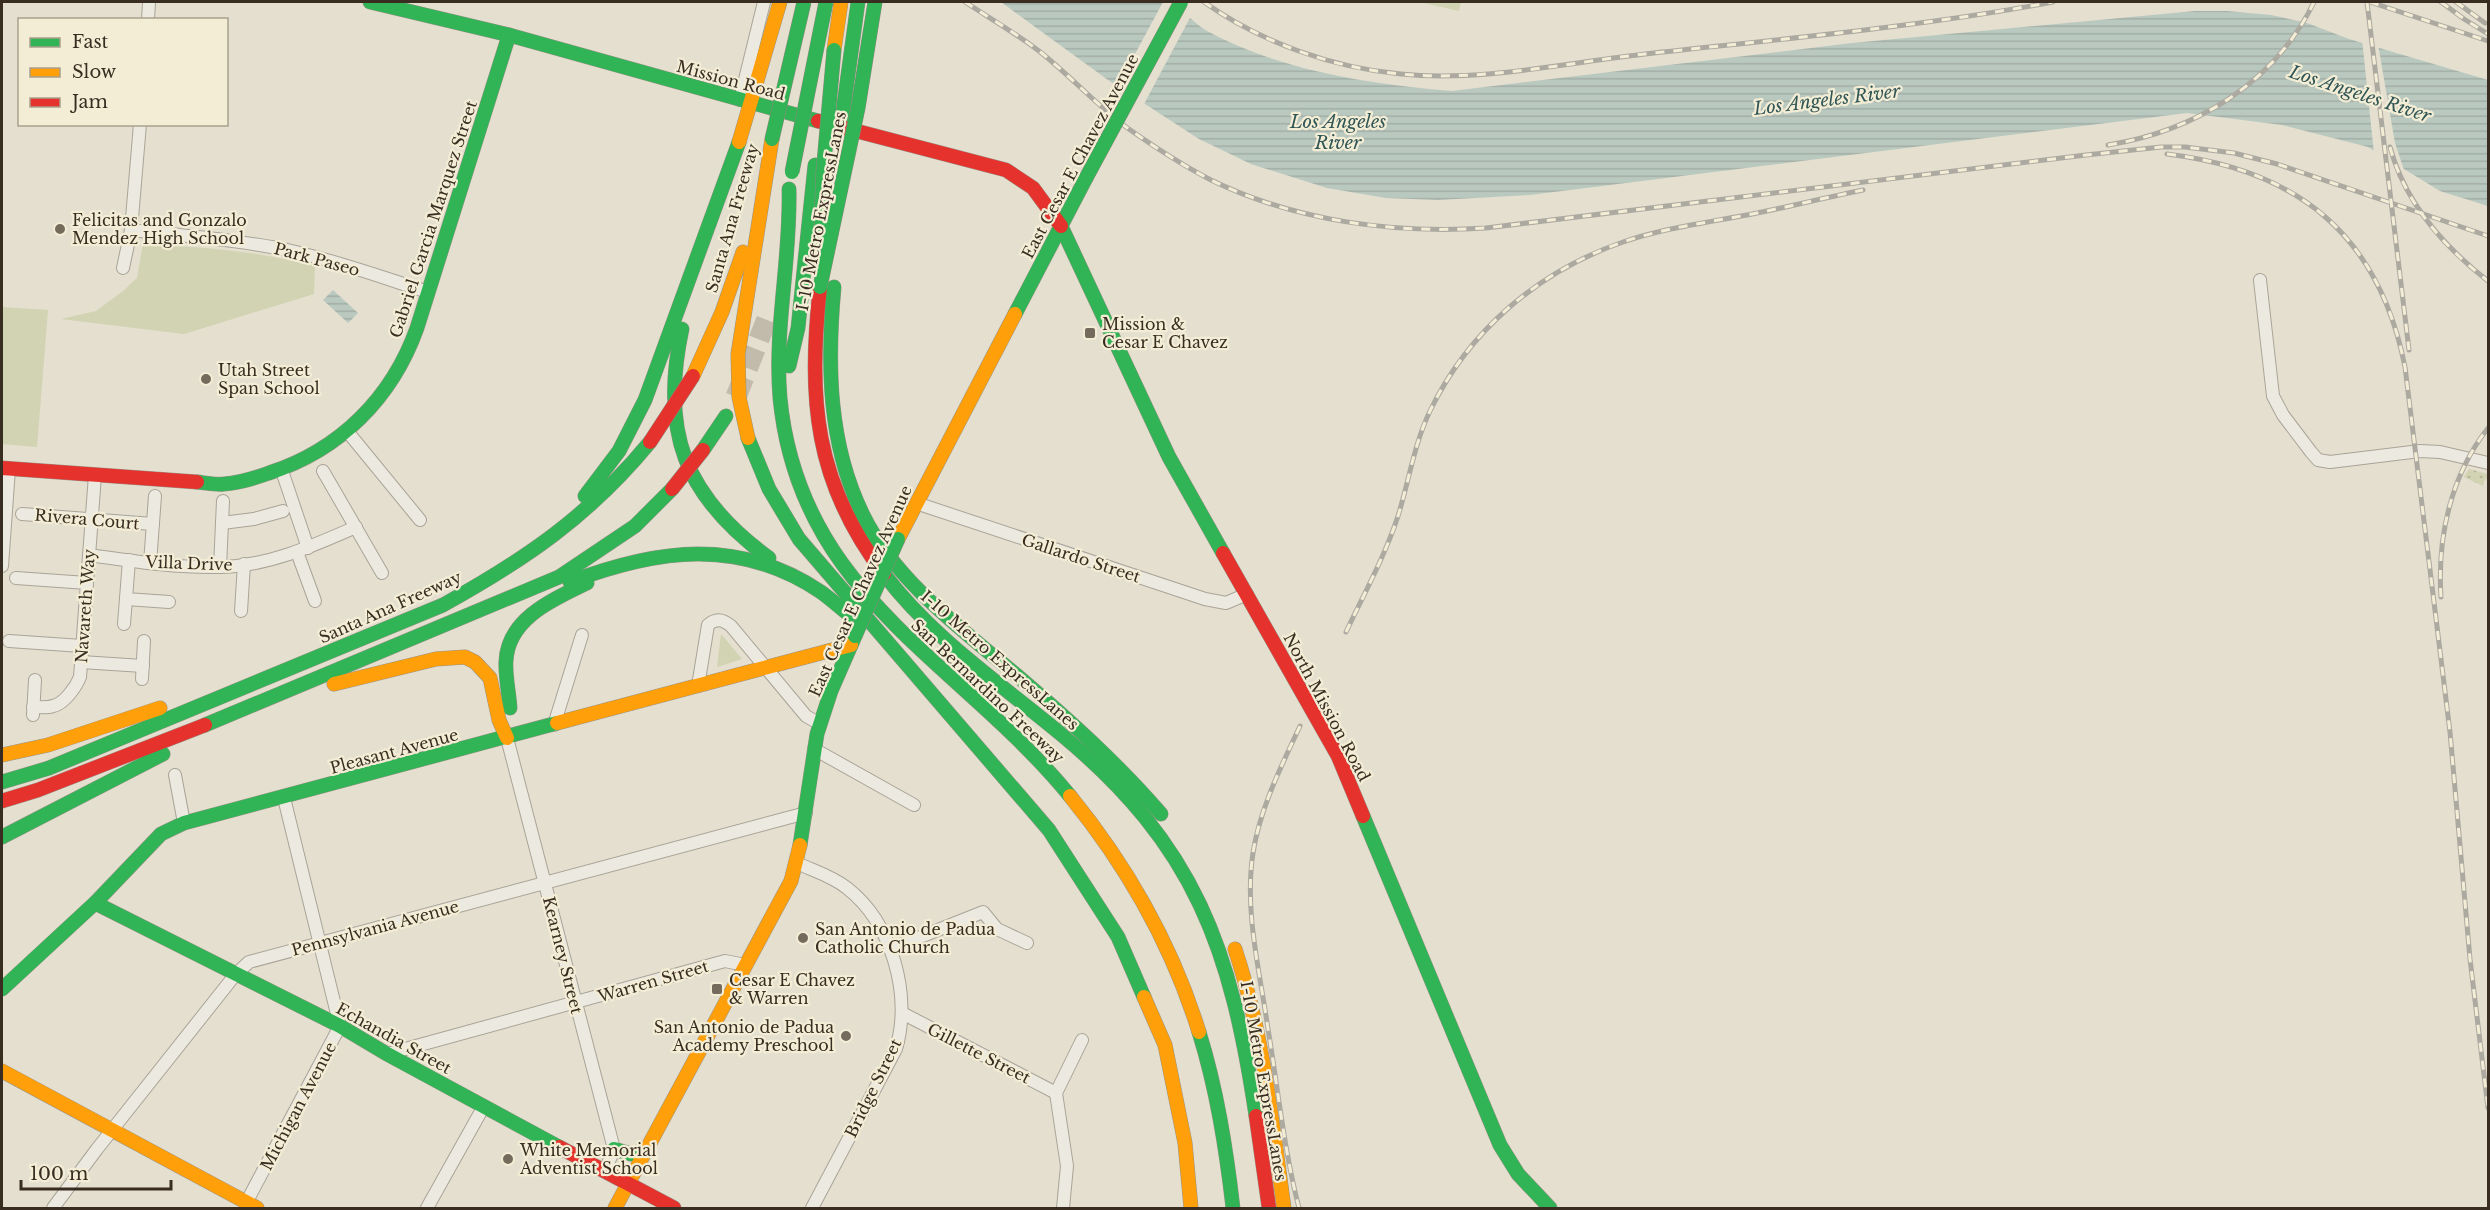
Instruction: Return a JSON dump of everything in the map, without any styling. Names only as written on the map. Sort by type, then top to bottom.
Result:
[{"type":"main road","name":"Mission Road","points":[[370,2],[509,35],[746,102],[1010,171],[1037,189],[1060,226]]},
{"type":"main road","points":[[780,2],[746,102],[678,341],[673,391],[679,442],[691,476],[721,520],[746,544],[839,604],[928,688]]},
{"type":"main road","name":"Santa Ana Freeway","points":[[2,782],[49,768],[443,605],[496,577],[555,538],[592,507],[632,465],[650,441],[693,376],[722,312],[742,257],[764,157],[772,139],[804,2]]},
{"type":"main road","points":[[767,319],[792,172],[826,2]]},
{"type":"main road","points":[[820,287],[824,174],[841,2]]},
{"type":"main road","points":[[841,126],[858,2]]},
{"type":"main road","name":"I-10 Metro ExpressLanes","points":[[875,2],[858,108],[820,287],[814,349],[816,410],[826,463],[842,509],[868,552],[898,592],[929,624],[1097,765],[1126,794],[1158,832],[1181,868],[1209,922],[1224,960],[1238,1010],[1269,1209]]},
{"type":"main road","name":"I-10 Metro ExpressLanes","points":[[887,2],[873,98],[837,276],[830,357],[836,425],[850,484],[863,515],[879,542],[904,572],[942,610],[1115,763],[1138,785],[1167,822]]},
{"type":"main road","name":"East Cesar E Chavez Avenue","points":[[615,1209],[745,965],[783,899],[797,863],[814,749],[820,724],[853,640],[898,538],[1060,226],[1181,2]]},
{"type":"main road","name":"Gabriel Garcia Marquez Street","points":[[5,468],[224,484],[282,471],[313,456],[347,431],[376,404],[411,344],[509,35]]},
{"type":"main road","points":[[791,457],[789,368],[798,328],[820,121]]},
{"type":"main road","points":[[772,139],[741,328],[738,366],[738,395],[759,473],[775,504],[799,539],[1049,830],[1118,937],[1165,1045],[1185,1143],[1191,1209]]},
{"type":"main road","name":"San Bernardino Freeway","points":[[789,189],[791,226],[781,331],[779,380],[782,413],[791,457],[807,505],[819,528],[858,586],[917,649],[999,721],[1046,767],[1108,844],[1158,928],[1196,1019],[1221,1113],[1227,1146],[1233,1209]]},
{"type":"main road","points":[[496,577],[571,511],[595,486],[621,447],[642,408],[720,199]]},
{"type":"main road","name":"North Mission Road","points":[[1060,226],[1169,457],[1338,756],[1500,1145],[1518,1174],[1550,1209]]},
{"type":"main road","points":[[2,801],[38,790],[337,672],[380,651],[559,577],[635,526],[672,489],[726,416]]},
{"type":"main road","points":[[337,672],[356,669],[591,573],[636,559],[668,554],[713,553],[753,560],[801,578]]},
{"type":"main road","points":[[507,738],[511,712],[506,658],[510,641],[518,628],[549,602],[636,559]]},
{"type":"main road","name":"Pleasant Avenue","points":[[2,989],[95,903],[161,834],[184,823],[766,668],[853,640]]},
{"type":"main road","points":[[295,688],[317,688],[414,663],[465,657],[475,662],[490,678],[499,720],[507,738]]},
{"type":"main road","points":[[2,755],[48,745],[215,690],[247,685]]},
{"type":"main road","points":[[2,837],[199,735],[222,718]]},
{"type":"main road","points":[[1108,844],[1124,860],[1154,902],[1184,958],[1204,1006],[1219,1053],[1229,1097],[1244,1209]]},
{"type":"main road","name":"Echandia Street","points":[[95,903],[340,1026],[387,1054],[674,1209]]},
{"type":"main road","name":"I-10 Metro ExpressLanes","points":[[1228,933],[1250,996],[1259,1039],[1284,1209]]},
{"type":"main road","points":[[2,1071],[252,1206]]},
{"type":"main road","points":[[614,1149],[631,1154],[645,1150]]},
{"type":"street","points":[[148,18],[149,2]]},
{"type":"street","points":[[746,102],[764,2]]},
{"type":"street","points":[[123,268],[132,230],[140,126]]},
{"type":"street","name":"Park Paseo","points":[[132,230],[218,239],[286,250],[428,292]]},
{"type":"street","points":[[2260,280],[2273,396],[2296,434],[2319,460],[2330,462],[2420,452],[2440,452],[2488,463]]},
{"type":"street","points":[[347,431],[420,520]]},
{"type":"street","points":[[2,566],[5,468]]},
{"type":"street","points":[[282,471],[315,601]]},
{"type":"street","points":[[323,471],[382,573]]},
{"type":"street","name":"Navareth Way","points":[[35,680],[33,711],[59,704],[77,685],[81,662],[95,475]]},
{"type":"street","points":[[150,563],[155,496]]},
{"type":"street","points":[[220,567],[223,501]]},
{"type":"street","name":"Gallardo Street","points":[[916,502],[1205,599],[1227,603],[1247,594]]},
{"type":"street","points":[[222,523],[254,519],[283,511]]},
{"type":"street","name":"Rivera Court","points":[[22,514],[153,524]]},
{"type":"street","name":"Villa Drive","points":[[89,555],[150,563],[220,567],[244,564],[303,550],[356,527]]},
{"type":"street","points":[[124,624],[129,560]]},
{"type":"street","points":[[241,611],[244,564]]},
{"type":"street","points":[[16,578],[87,583]]},
{"type":"street","points":[[126,599],[169,602]]},
{"type":"street","points":[[698,686],[708,625],[714,620],[724,620],[806,716],[820,724]]},
{"type":"street","points":[[554,725],[582,635]]},
{"type":"street","points":[[142,679],[144,641]]},
{"type":"street","points":[[9,642],[82,646]]},
{"type":"street","points":[[81,662],[143,666]]},
{"type":"street","name":"Kearney Street","points":[[507,738],[574,1003],[614,1149]]},
{"type":"street","points":[[814,749],[914,805]]},
{"type":"street","points":[[175,775],[184,823]]},
{"type":"street","name":"Michigan Avenue","points":[[252,1206],[340,1026],[284,798]]},
{"type":"street","name":"Pennsylvania Avenue","points":[[53,1209],[235,975],[249,962],[806,813]]},
{"type":"street","name":"Bridge Street","points":[[797,863],[835,879],[848,888],[879,926],[890,949],[900,985],[902,1013],[900,1036],[896,1049],[812,1209]]},
{"type":"street","points":[[890,949],[983,912],[997,929],[1027,943]]},
{"type":"street","name":"Warren Street","points":[[387,1054],[725,961],[745,965]]},
{"type":"street","name":"Gillette Street","points":[[902,1013],[1056,1093]]},
{"type":"street","points":[[1063,1209],[1067,1166],[1056,1093],[1082,1040]]},
{"type":"street","points":[[427,1209],[484,1106]]},
{"type":"street","points":[[605,1171],[614,1149]]},
{"type":"green space","points":[[1419,2],[1461,2],[1459,11]]},
{"type":"green space","points":[[143,244],[251,253],[315,266],[314,294],[184,334],[61,319],[96,311],[123,291],[137,278]]},
{"type":"green space","points":[[2,307],[48,310],[37,447],[2,444]]},
{"type":"green space","points":[[2469,469],[2488,474],[2488,480],[2485,479],[2483,486],[2464,477]]},
{"type":"green space","points":[[721,634],[742,659],[717,667]]},
{"type":"water","name":"Los Angeles River","points":[[1001,2],[1172,2],[1207,31],[1235,45],[1295,66],[1389,84],[1452,91],[1852,43],[2195,11],[2271,15],[2307,23],[2349,39],[2488,80],[2488,206],[2440,191],[2368,147],[2282,125],[2187,113],[1530,195],[1438,200],[1386,198],[1327,188],[1251,164],[1199,139],[1108,80]]},
{"type":"water","points":[[333,290],[358,313],[348,323],[323,300]]},
{"type":"pier","points":[[1163,2],[1177,2],[1192,14],[1143,106],[1116,89]]},
{"type":"pier","points":[[2362,39],[2378,44],[2395,143],[2405,173],[2374,154]]},
{"type":"tunnel","points":[[736,397],[767,319]]},
{"type":"railway","points":[[965,2],[1044,55],[1126,127],[1189,168],[1243,194],[1276,206],[1345,222],[1416,229],[1486,228],[2086,155],[2161,147],[2185,147],[2234,153],[2277,164],[2488,236]]},
{"type":"railway","points":[[1204,2],[1249,29],[1298,51],[1375,71],[1431,76],[1492,74],[1645,54],[1850,32],[1952,19],[2053,2]]},
{"type":"railway","points":[[2108,145],[2171,128],[2229,99],[2278,57],[2298,31],[2314,2]]},
{"type":"railway","points":[[2367,2],[2409,350]]},
{"type":"railway","points":[[2370,2],[2488,41]]},
{"type":"railway","points":[[2441,2],[2488,34]]},
{"type":"railway","points":[[2456,2],[2485,23]]},
{"type":"railway","points":[[2390,147],[2405,187],[2428,222],[2456,253],[2488,281]]},
{"type":"railway","points":[[2167,154],[2214,162],[2256,175],[2293,194],[2325,217],[2353,246],[2375,280],[2393,321],[2405,367],[2450,732],[2470,959],[2488,1108]]},
{"type":"railway","points":[[1346,632],[1393,531],[1420,436],[1430,411],[1465,354],[1510,307],[1563,269],[1623,242],[1673,229],[1863,190]]},
{"type":"railway","points":[[2441,597],[2441,552],[2449,508],[2464,466],[2488,428]]},
{"type":"railway","points":[[1299,1208],[1289,1164],[1254,941],[1250,897],[1256,836],[1272,788],[1300,726]]},
{"type":"traffic: fast","points":[[370,2],[509,35],[818,121]]},
{"type":"traffic: fast","points":[[772,139],[804,2]]},
{"type":"traffic: fast","points":[[792,172],[826,2]]},
{"type":"traffic: fast","points":[[841,126],[858,2]]},
{"type":"traffic: fast","points":[[820,287],[858,108],[875,2]]},
{"type":"traffic: fast","points":[[1086,178],[1181,2]]},
{"type":"traffic: fast","points":[[197,482],[235,483],[295,463],[340,435],[378,399],[393,377],[417,328],[509,35]]},
{"type":"traffic: fast","points":[[821,239],[823,174],[834,50]]},
{"type":"traffic: fast","points":[[585,496],[619,451],[645,400],[739,142]]},
{"type":"traffic: fast","points":[[789,366],[798,328],[815,165]]},
{"type":"traffic: fast","points":[[1015,314],[1086,178]]},
{"type":"traffic: fast","points":[[789,189],[788,241],[779,346],[780,398],[793,466],[818,524],[851,575],[890,620],[1026,748],[1070,796]]},
{"type":"traffic: fast","points":[[1061,226],[1169,457],[1223,553]]},
{"type":"traffic: fast","points":[[834,287],[831,374],[837,432],[851,488],[877,539],[912,584],[1111,760],[1161,814]]},
{"type":"traffic: fast","points":[[682,329],[674,399],[677,430],[685,458],[698,485],[716,510],[740,535],[769,558]]},
{"type":"traffic: fast","points":[[703,450],[726,416]]},
{"type":"traffic: fast","points":[[748,438],[769,489],[799,539],[1049,830],[1118,937],[1144,997]]},
{"type":"traffic: fast","points":[[2,782],[49,768],[443,605],[502,571],[555,534],[604,492],[650,442]]},
{"type":"traffic: fast","points":[[205,725],[559,577],[635,526],[672,489]]},
{"type":"traffic: fast","points":[[855,636],[898,539]]},
{"type":"traffic: fast","points":[[570,582],[634,562],[666,556],[697,554],[728,556],[759,563],[790,574],[821,592],[853,618]]},
{"type":"traffic: fast","points":[[884,574],[923,619],[945,640],[1062,735],[1108,776],[1145,818],[1176,860],[1200,904],[1219,951],[1234,1002],[1256,1116]]},
{"type":"traffic: fast","points":[[510,708],[506,661],[515,633],[524,622],[547,603],[587,583]]},
{"type":"traffic: fast","points":[[800,845],[817,734],[831,691],[855,636]]},
{"type":"traffic: fast","points":[[2,989],[95,903],[161,834],[184,823],[557,723]]},
{"type":"traffic: fast","points":[[2,837],[163,754]]},
{"type":"traffic: fast","points":[[1363,816],[1500,1145],[1518,1174],[1550,1208]]},
{"type":"traffic: fast","points":[[95,903],[340,1026],[559,1147]]},
{"type":"traffic: fast","points":[[1199,1032],[1220,1119],[1233,1208]]},
{"type":"traffic: fast","points":[[614,1149],[631,1154],[645,1150]]},
{"type":"traffic: slow","points":[[739,142],[780,2]]},
{"type":"traffic: slow","points":[[834,50],[841,2]]},
{"type":"traffic: slow","points":[[748,438],[739,397],[738,354],[772,139]]},
{"type":"traffic: slow","points":[[693,376],[722,312],[743,252]]},
{"type":"traffic: slow","points":[[898,539],[1015,314]]},
{"type":"traffic: slow","points":[[557,723],[851,645]]},
{"type":"traffic: slow","points":[[334,684],[436,659],[465,657],[475,662],[490,678],[499,720],[507,738]]},
{"type":"traffic: slow","points":[[2,755],[48,745],[160,708]]},
{"type":"traffic: slow","points":[[1070,796],[1110,850],[1146,908],[1175,968],[1199,1032]]},
{"type":"traffic: slow","points":[[615,1208],[791,881],[800,845]]},
{"type":"traffic: slow","points":[[1235,949],[1260,1045],[1284,1208]]},
{"type":"traffic: slow","points":[[1144,997],[1165,1045],[1185,1143],[1191,1208]]},
{"type":"traffic: slow","points":[[2,1071],[257,1208]]},
{"type":"traffic: jam","points":[[818,121],[1006,170],[1033,188],[1061,226]]},
{"type":"traffic: jam","points":[[820,287],[815,366],[821,438],[830,472],[843,506],[861,540],[884,574]]},
{"type":"traffic: jam","points":[[650,442],[693,376]]},
{"type":"traffic: jam","points":[[672,489],[703,450]]},
{"type":"traffic: jam","points":[[2,468],[197,482]]},
{"type":"traffic: jam","points":[[1223,553],[1338,756],[1363,816]]},
{"type":"traffic: jam","points":[[2,801],[38,790],[205,725]]},
{"type":"traffic: jam","points":[[1256,1116],[1269,1208]]},
{"type":"traffic: jam","points":[[559,1147],[674,1208]]},
{"type":"place","name":"Felicitas and Gonzalo Mendez High School","points":[[60,229]]},
{"type":"place","name":"Mission & Cesar E Chavez","points":[[1090,333]]},
{"type":"place","name":"Utah Street Span School","points":[[206,379]]},
{"type":"place","name":"San Antonio de Padua Catholic Church","points":[[803,938]]},
{"type":"place","name":"Cesar E Chavez & Warren","points":[[717,989]]},
{"type":"place","name":"San Antonio de Padua Academy Preschool","points":[[846,1036]]},
{"type":"place","name":"White Memorial Adventist School","points":[[508,1159]]}]
